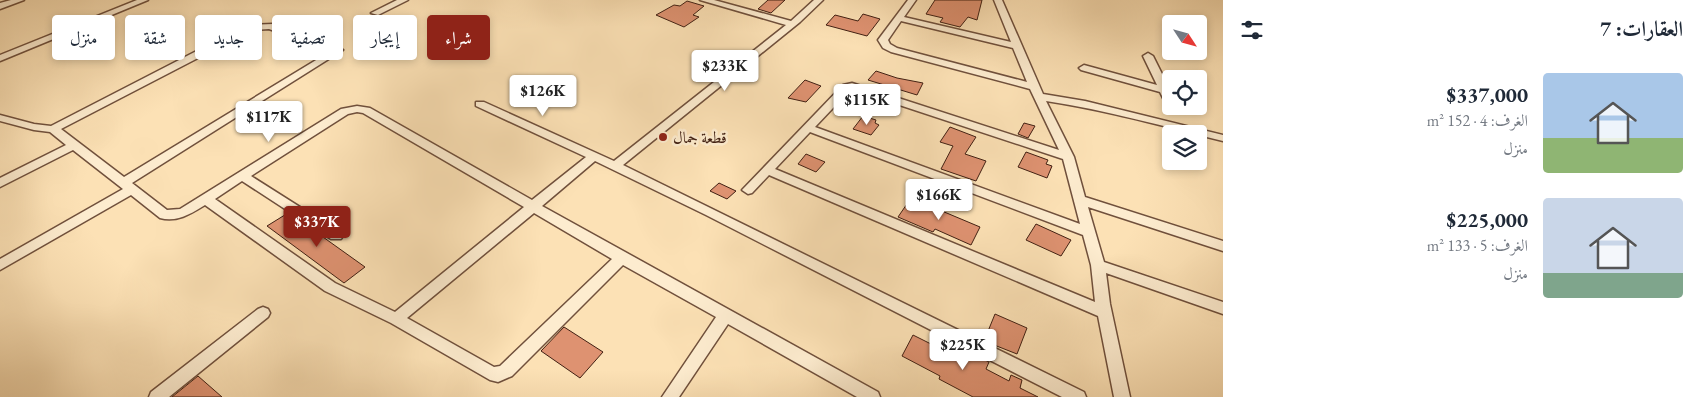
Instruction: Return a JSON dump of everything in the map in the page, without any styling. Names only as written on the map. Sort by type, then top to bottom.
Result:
[{"type":"street","points":[[0,6],[20,0]]},
{"type":"street","points":[[0,58],[144,0]]},
{"type":"street","points":[[375,13],[404,0]]},
{"type":"street","points":[[704,0],[790,23]]},
{"type":"street","points":[[615,166],[790,23],[797,20],[818,0]]},
{"type":"street","points":[[912,0],[884,40],[886,46],[894,50],[1037,92],[1173,125]]},
{"type":"street","points":[[998,0],[1037,92],[1068,157],[1098,265],[1104,312],[1122,397]]},
{"type":"street","points":[[899,18],[1018,47]]},
{"type":"street","points":[[0,118],[34,128],[53,129],[250,28],[270,26],[338,50],[128,186],[0,265]]},
{"type":"street","points":[[1148,56],[1162,84]]},
{"type":"street","points":[[1084,68],[1162,89]]},
{"type":"street","points":[[748,190],[810,128],[847,87],[856,86],[1068,157]]},
{"type":"street","points":[[480,104],[536,128],[711,212],[1078,397]]},
{"type":"street","points":[[53,129],[165,215],[183,213],[345,112],[357,109],[366,110],[622,258],[872,397]]},
{"type":"street","points":[[810,128],[1088,232]]},
{"type":"street","points":[[1207,134],[1223,138]]},
{"type":"street","points":[[0,183],[74,145]]},
{"type":"street","points":[[396,319],[535,206],[593,156]]},
{"type":"street","points":[[768,170],[1104,312]]},
{"type":"street","points":[[242,176],[336,236]]},
{"type":"street","points":[[206,199],[330,287],[396,319],[490,373],[498,375],[506,371],[622,258]]},
{"type":"street","points":[[1080,200],[1223,246]]},
{"type":"street","points":[[1098,265],[1223,308]]},
{"type":"street","points":[[157,397],[263,313]]},
{"type":"street","points":[[670,397],[726,315]]},
{"type":"building","points":[[768,0],[785,0],[771,13],[758,9]]},
{"type":"building","points":[[935,0],[982,0],[977,20],[968,17],[960,27],[940,22],[943,18],[926,14]]},
{"type":"building","points":[[687,1],[704,6],[693,15],[699,17],[684,27],[656,15],[674,5],[680,6]]},
{"type":"building","points":[[863,14],[880,19],[867,36],[826,25],[835,15],[858,21]]},
{"type":"building","points":[[876,71],[897,78],[923,83],[917,95],[868,80]]},
{"type":"building","points":[[805,80],[821,86],[806,102],[788,98]]},
{"type":"building","points":[[863,116],[876,120],[875,123],[879,125],[871,135],[853,129]]},
{"type":"building","points":[[1024,123],[1035,126],[1028,138],[1018,134]]},
{"type":"building","points":[[950,127],[976,137],[965,154],[986,161],[976,181],[941,169],[953,146],[940,142]]},
{"type":"building","points":[[1026,152],[1048,160],[1046,164],[1052,166],[1047,178],[1018,167]]},
{"type":"building","points":[[806,154],[825,162],[816,172],[798,164]]},
{"type":"building","points":[[719,183],[736,191],[727,199],[710,191]]},
{"type":"building","points":[[911,198],[980,227],[971,245],[935,229],[933,232],[898,217]]},
{"type":"building","points":[[288,213],[365,267],[344,283],[267,226]]},
{"type":"building","points":[[1036,224],[1071,240],[1061,256],[1026,240]]},
{"type":"building","points":[[995,314],[1027,328],[1017,354],[984,341]]},
{"type":"building","points":[[564,327],[603,352],[580,378],[541,351]]},
{"type":"building","points":[[913,335],[951,354],[953,349],[976,360],[977,356],[989,362],[986,369],[1009,381],[1011,375],[1022,380],[1020,388],[1038,397],[973,397],[939,379],[940,376],[902,356]]},
{"type":"building","points":[[198,376],[222,397],[172,397]]},
{"type":"place","name":"قطعة جمال","points":[[663,137]]}]
